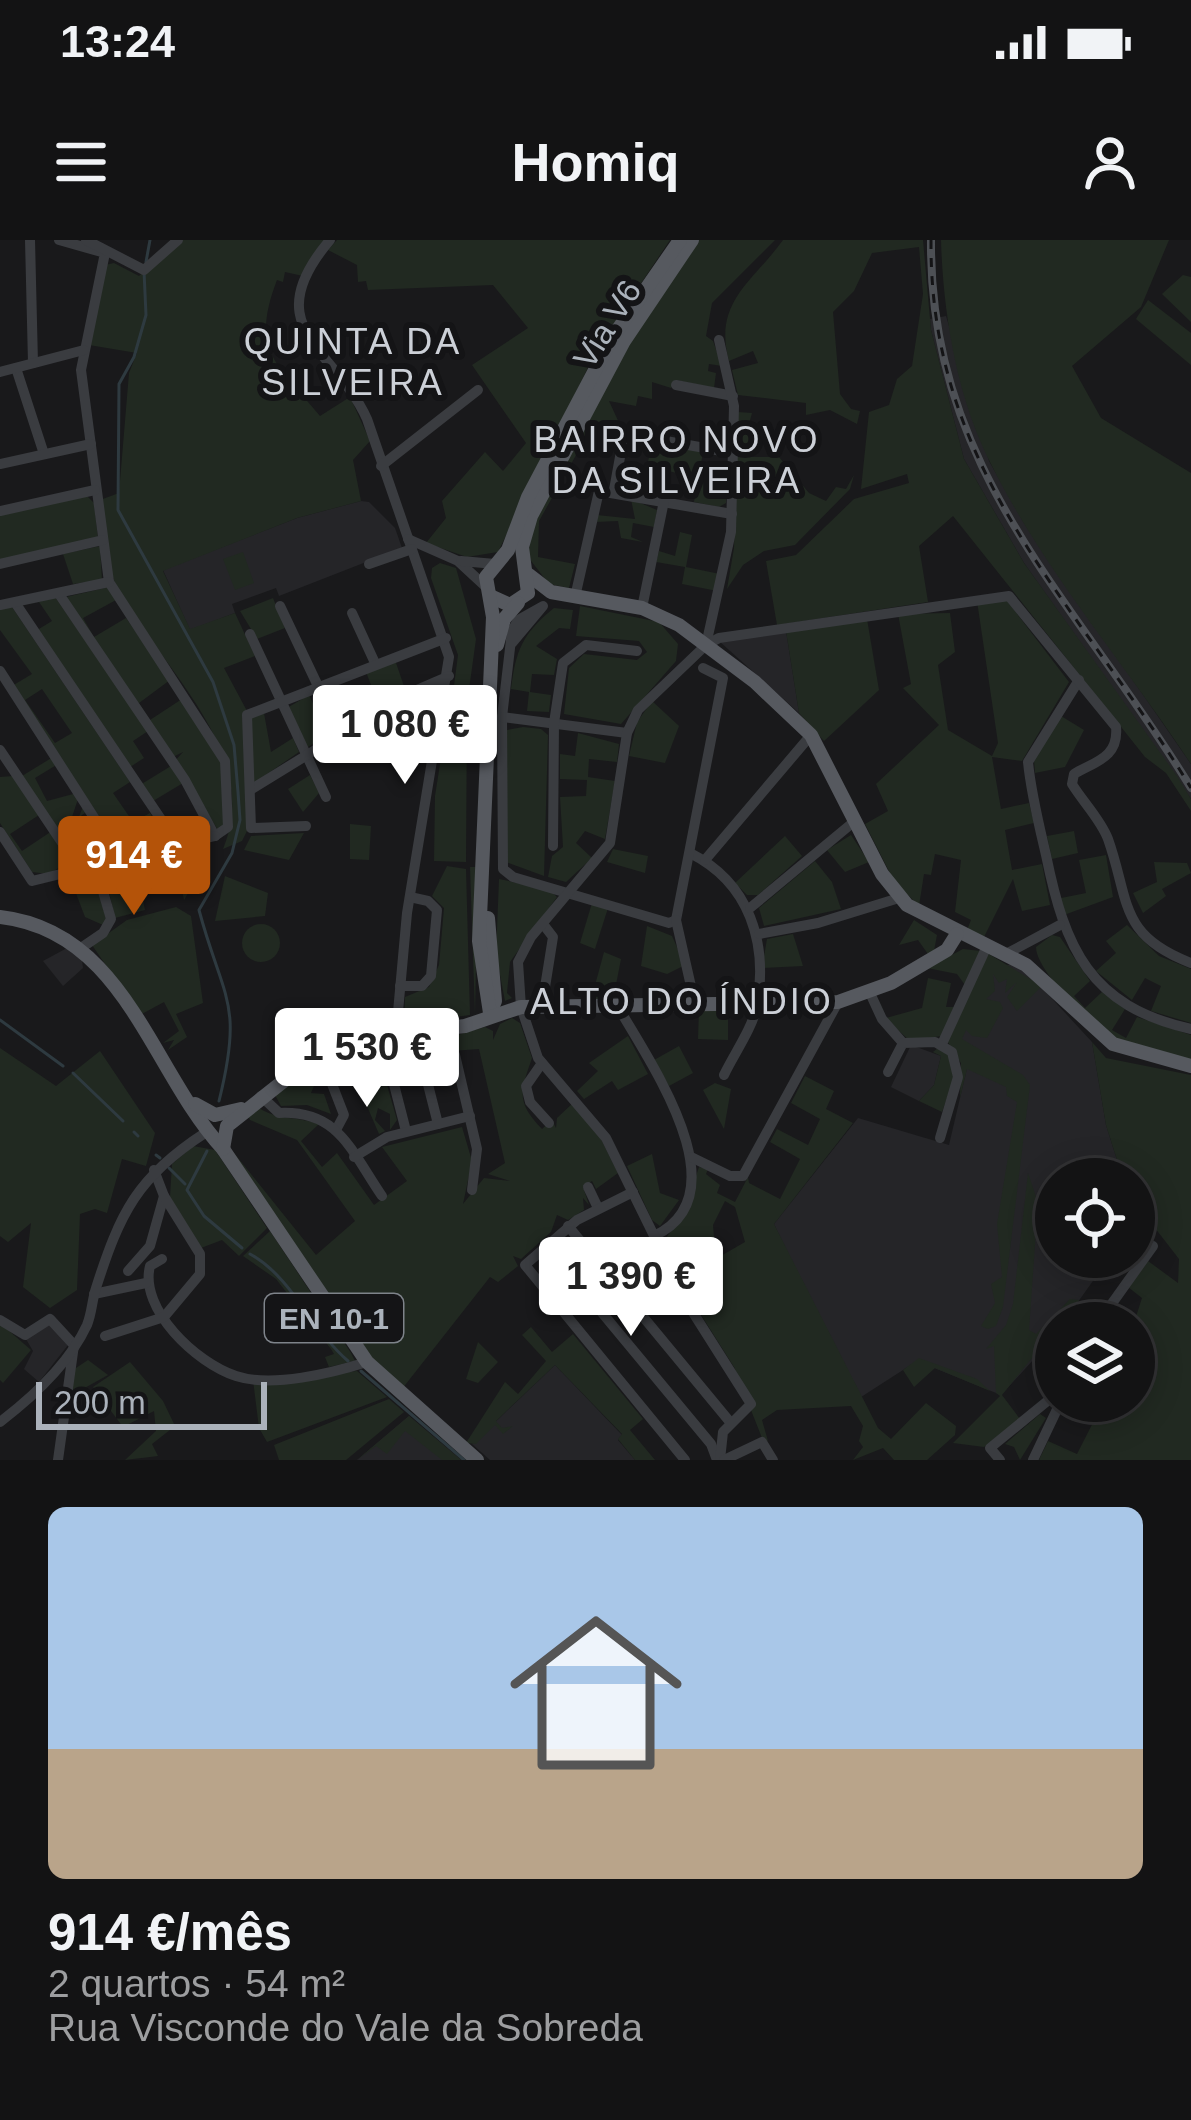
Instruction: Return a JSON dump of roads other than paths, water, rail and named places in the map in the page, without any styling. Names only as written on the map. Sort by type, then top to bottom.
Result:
[{"type":"main road","name":"Via V6","points":[[496,563],[612,338],[680,240]]},
{"type":"main road","name":"Via V6","points":[[529,573],[522,547],[531,516],[624,341],[692,240]]},
{"type":"main road","points":[[490,1013],[479,948],[493,617],[486,589],[496,563],[513,560],[550,592]]},
{"type":"main road","points":[[487,697],[502,625],[529,591],[529,573]]},
{"type":"main road","points":[[486,589],[499,603],[550,592],[667,617],[811,735],[899,898],[957,934],[1026,965],[1113,1044],[1191,1066]]},
{"type":"main road","name":"EN 10-1","points":[[0,917],[44,926],[81,948],[117,988],[367,1362],[477,1460]]},
{"type":"main road","points":[[213,1126],[300,1068],[396,1034],[465,1026],[490,1013],[520,1006],[838,1002],[871,993],[944,953],[957,934]]},
{"type":"street","points":[[30,240],[33,363]]},
{"type":"street","points":[[58,240],[144,270],[178,240]]},
{"type":"street","points":[[86,240],[105,253]]},
{"type":"street","points":[[330,240],[306,276],[302,323],[313,348],[360,403],[446,638],[449,676],[410,897],[396,1034]]},
{"type":"street","points":[[0,832],[32,881],[215,836],[228,827],[230,817],[225,761],[109,582],[95,490],[84,350],[105,253]]},
{"type":"street","points":[[706,645],[728,562],[732,514],[733,396],[718,340]]},
{"type":"street","points":[[0,372],[84,350]]},
{"type":"street","points":[[16,368],[44,454]]},
{"type":"street","points":[[676,386],[733,396]]},
{"type":"street","points":[[381,466],[478,390]]},
{"type":"street","points":[[614,490],[622,446],[632,435],[733,453]]},
{"type":"street","points":[[0,464],[91,444]]},
{"type":"street","points":[[0,511],[95,490]]},
{"type":"street","points":[[575,597],[596,495],[614,490],[732,514]]},
{"type":"street","points":[[642,608],[664,501]]},
{"type":"street","points":[[0,564],[103,540]]},
{"type":"street","points":[[369,564],[410,544],[458,561],[496,563]]},
{"type":"street","points":[[458,561],[486,589]]},
{"type":"street","points":[[0,605],[109,582]]},
{"type":"street","points":[[59,594],[185,780],[215,836]]},
{"type":"street","points":[[720,1460],[722,1436],[730,1421],[751,1404],[712,1346],[598,1126],[542,1063],[520,1006],[518,962],[610,843],[627,734],[646,700],[719,638],[1004,594],[1118,733],[1100,764],[1078,771],[1072,784],[1107,836],[1126,914],[1160,949],[1191,963]]},
{"type":"street","points":[[16,604],[177,843]]},
{"type":"street","points":[[280,606],[318,686]]},
{"type":"street","points":[[352,614],[375,663]]},
{"type":"street","points":[[520,624],[512,643],[502,717],[500,863],[513,877],[572,890],[669,923],[676,920]]},
{"type":"street","points":[[250,634],[326,797]]},
{"type":"street","points":[[306,826],[253,830],[247,715],[446,638]]},
{"type":"street","points":[[553,846],[554,724],[566,659],[586,645],[638,651]]},
{"type":"street","points":[[695,1004],[676,920],[723,678],[703,668]]},
{"type":"street","points":[[0,671],[120,858]]},
{"type":"street","points":[[250,790],[405,695],[449,676]]},
{"type":"street","points":[[1079,680],[1028,762],[1060,926],[1078,958],[1105,987],[1135,1009],[1191,1029]]},
{"type":"street","points":[[502,717],[627,734]]},
{"type":"street","points":[[705,860],[811,735]]},
{"type":"street","points":[[0,750],[79,868]]},
{"type":"street","points":[[750,908],[856,820]]},
{"type":"street","points":[[690,853],[705,860],[750,908],[759,934],[757,1004],[724,1076]]},
{"type":"street","points":[[81,948],[103,933],[111,920],[95,864]]},
{"type":"street","points":[[400,986],[422,986],[431,976],[437,910],[428,901],[410,897]]},
{"type":"street","points":[[759,934],[798,928],[899,898]]},
{"type":"street","points":[[542,1006],[554,937],[543,924]]},
{"type":"street","points":[[1006,954],[1060,926]]},
{"type":"street","points":[[1026,965],[1034,938]]},
{"type":"street","points":[[942,1044],[987,946]]},
{"type":"street","points":[[871,993],[882,1019],[903,1043],[942,1044],[956,1057],[958,1070],[940,1138]]},
{"type":"street","points":[[691,1157],[730,1176],[743,1175],[838,1002]]},
{"type":"street","points":[[617,1005],[685,1128],[691,1157],[678,1214],[654,1236]]},
{"type":"street","points":[[888,1072],[903,1043]]},
{"type":"street","points":[[455,1055],[478,1165],[472,1190]]},
{"type":"street","points":[[421,1057],[438,1124]]},
{"type":"street","points":[[542,1063],[526,1086],[529,1100],[549,1123]]},
{"type":"street","points":[[389,1065],[406,1131]]},
{"type":"street","points":[[332,1084],[344,1114],[336,1130]]},
{"type":"street","points":[[261,1096],[275,1112],[313,1113],[336,1130],[382,1196]]},
{"type":"street","points":[[355,1157],[406,1131],[470,1116]]},
{"type":"street","points":[[58,1460],[74,1345],[137,1190],[154,1170],[213,1126]]},
{"type":"street","points":[[105,1336],[117,1337],[164,1317],[196,1281],[202,1264],[154,1170]]},
{"type":"street","points":[[588,1187],[598,1208]]},
{"type":"street","points":[[633,1192],[568,1226],[527,1259],[528,1271],[686,1460]]},
{"type":"street","points":[[94,1294],[129,1277],[145,1256],[164,1196]]},
{"type":"street","points":[[568,1226],[730,1421]]},
{"type":"street","points":[[545,1244],[720,1460]]},
{"type":"street","points":[[107,1255],[129,1277],[146,1283]]},
{"type":"street","points":[[162,1259],[151,1264],[146,1283],[171,1330],[237,1377],[286,1378],[367,1362]]},
{"type":"street","points":[[0,1320],[25,1335],[50,1318],[74,1345]]},
{"type":"street","points":[[0,1422],[34,1394],[74,1345]]},
{"type":"street","points":[[1000,1460],[990,1448],[1035,1411]]},
{"type":"street","points":[[1033,1460],[1051,1422]]},
{"type":"street","points":[[720,1460],[762,1442],[773,1460]]},
{"type":"waterway","points":[[146,262],[150,240]]},
{"type":"waterway","points":[[144,271],[146,315],[134,357],[119,384],[118,510],[213,682],[234,745],[240,820],[232,853],[199,910],[230,1020],[219,1101]]},
{"type":"waterway","points":[[0,1020],[63,1066]]},
{"type":"waterway","points":[[73,1073],[123,1121]]},
{"type":"waterway","points":[[134,1132],[138,1136]]},
{"type":"waterway","points":[[207,1151],[187,1190],[204,1216],[242,1248]]},
{"type":"waterway","points":[[156,1155],[160,1158]]},
{"type":"waterway","points":[[169,1168],[185,1184]]},
{"type":"waterway","points":[[250,1254],[278,1276],[348,1361]]},
{"type":"waterway","points":[[361,1371],[464,1460]]},
{"type":"railway","points":[[931,240],[937,323],[955,398],[983,467],[1018,532],[1191,788]]},
{"type":"district","name":"QUINTA DA SILVEIRA","points":[[353,362]]},
{"type":"district","name":"BAIRRO NOVO DA SILVEIRA","points":[[677,460]]},
{"type":"district","name":"ALTO DO ÍNDIO","points":[[682,1001]]}]
